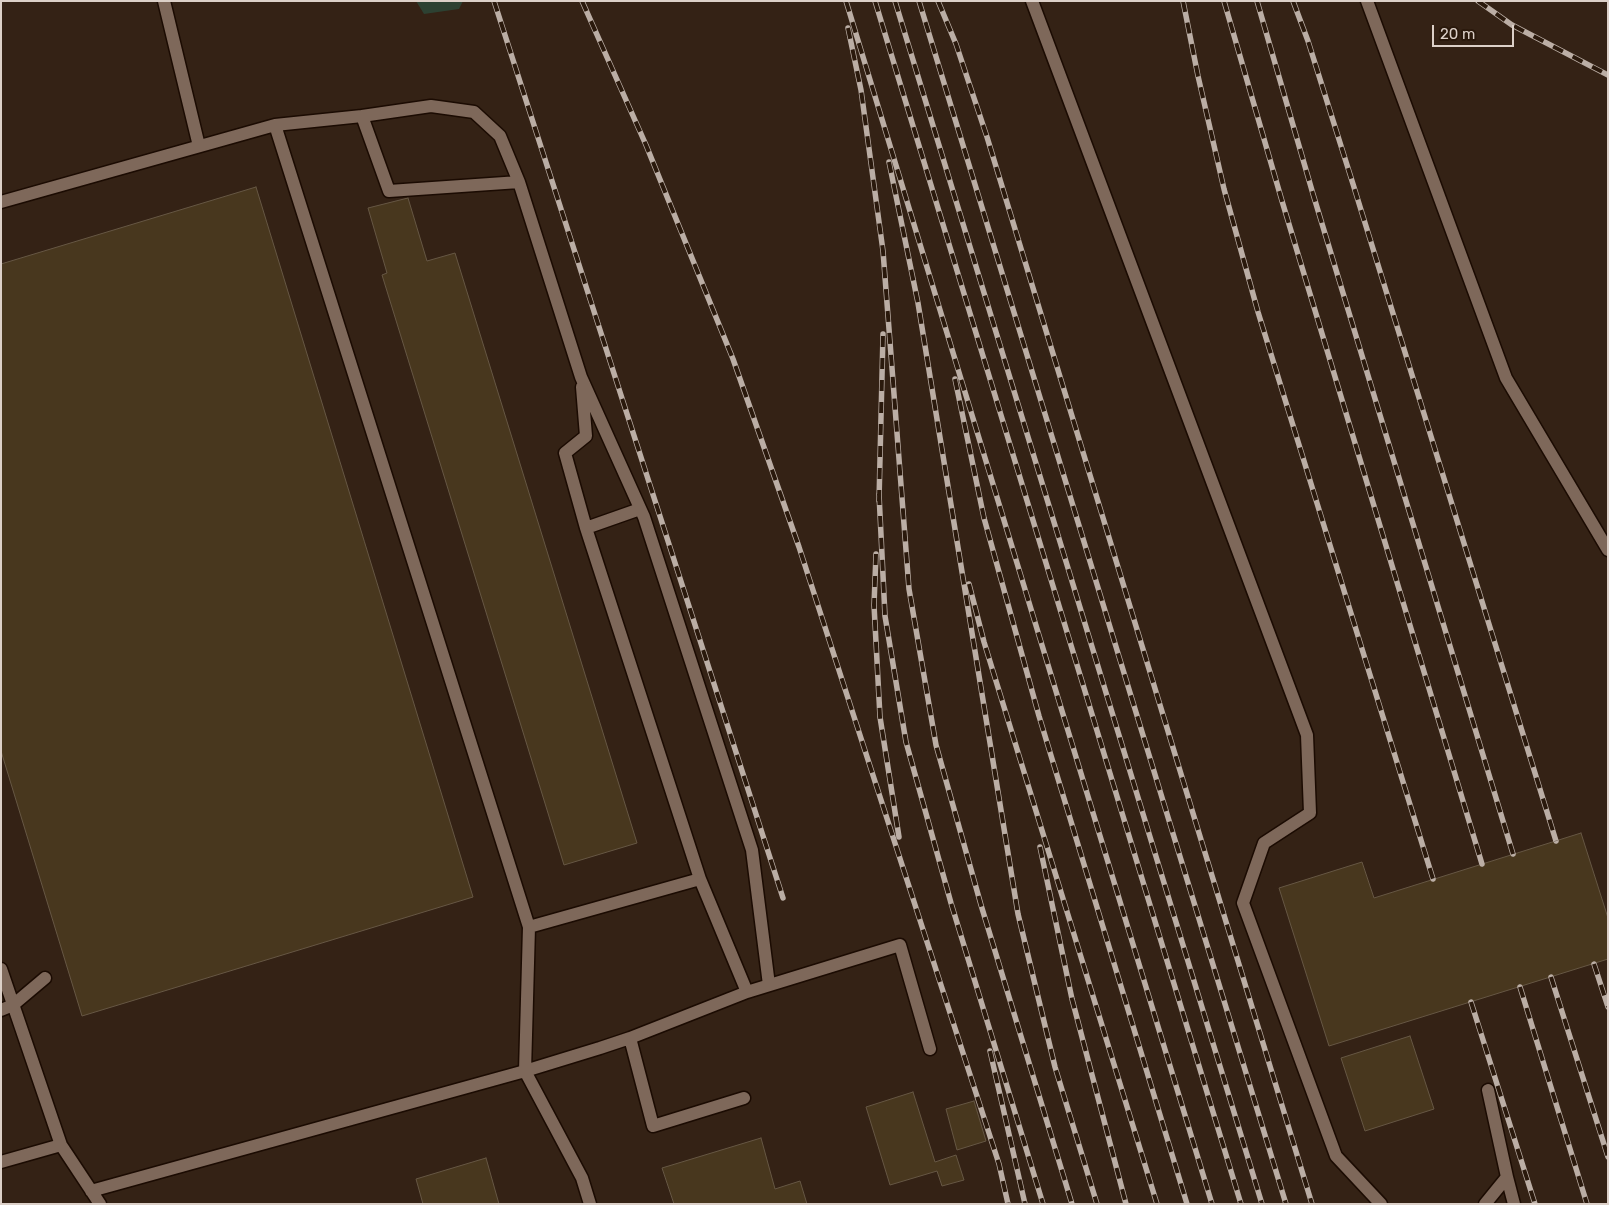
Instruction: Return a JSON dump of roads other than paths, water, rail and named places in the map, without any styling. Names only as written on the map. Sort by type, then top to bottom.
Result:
[{"type":"lane","points":[[164,1],[199,146]]},
{"type":"lane","points":[[1032,1],[1307,735],[1310,813],[1264,842],[1243,904],[1336,1156],[1381,1204]]},
{"type":"lane","points":[[1366,1],[1506,378],[1608,550]]},
{"type":"lane","points":[[1,202],[275,125],[362,116],[431,106],[474,112],[500,136],[519,182],[581,378],[640,509],[752,850],[769,985]]},
{"type":"lane","points":[[362,116],[389,191],[519,182]]},
{"type":"lane","points":[[275,125],[529,927],[525,1071],[582,1178],[590,1204]]},
{"type":"lane","points":[[581,378],[586,436],[565,453],[586,528],[700,879],[747,992]]},
{"type":"lane","points":[[586,528],[640,509]]},
{"type":"lane","points":[[529,927],[700,879]]},
{"type":"lane","points":[[91,1191],[525,1071],[630,1038],[747,992],[900,945],[930,1049]]},
{"type":"lane","points":[[1,969],[7,1008],[62,1145],[100,1204]]},
{"type":"lane","points":[[7,1008],[45,978]]},
{"type":"lane","points":[[630,1038],[653,1126],[744,1098]]},
{"type":"lane","points":[[1488,1090],[1514,1204]]},
{"type":"lane","points":[[1,1162],[62,1145]]},
{"type":"lane","points":[[1485,1204],[1507,1177]]},
{"type":"railway","points":[[494,1],[783,898]]},
{"type":"railway","points":[[582,1],[646,145],[733,359],[799,547],[999,1164],[1008,1204]]},
{"type":"railway","points":[[846,1],[1212,1204]]},
{"type":"railway","points":[[875,1],[1241,1204]]},
{"type":"railway","points":[[895,1],[1262,1204]]},
{"type":"railway","points":[[919,1],[1286,1204]]},
{"type":"railway","points":[[938,1],[956,44],[987,137],[1312,1204]]},
{"type":"railway","points":[[1183,1],[1224,189],[1258,312],[1433,879]]},
{"type":"railway","points":[[1224,1],[1282,201],[1482,864]]},
{"type":"railway","points":[[1257,1],[1313,194],[1513,854]]},
{"type":"railway","points":[[1293,1],[1308,41],[1353,184],[1556,841]]},
{"type":"railway","points":[[1478,1],[1512,25],[1608,75]]},
{"type":"railway","points":[[848,28],[861,90],[883,251],[909,589],[936,745],[981,905],[1072,1204]]},
{"type":"railway","points":[[889,162],[918,303],[1018,914],[1055,1067],[1097,1204]]},
{"type":"railway","points":[[879,501],[883,334]]},
{"type":"railway","points":[[955,379],[984,518],[1039,716],[1187,1204]]},
{"type":"railway","points":[[879,494],[885,616],[906,742],[951,903],[1043,1204]]},
{"type":"railway","points":[[876,554],[874,605],[880,717],[899,837]]},
{"type":"railway","points":[[969,584],[984,642],[1157,1204]]},
{"type":"railway","points":[[1040,847],[1072,999],[1126,1204]]},
{"type":"railway","points":[[1594,964],[1608,1007]]},
{"type":"railway","points":[[1551,977],[1608,1157]]},
{"type":"railway","points":[[1520,987],[1587,1204]]},
{"type":"railway","points":[[1471,1002],[1535,1204]]},
{"type":"railway","points":[[990,1051],[1025,1204]]}]
